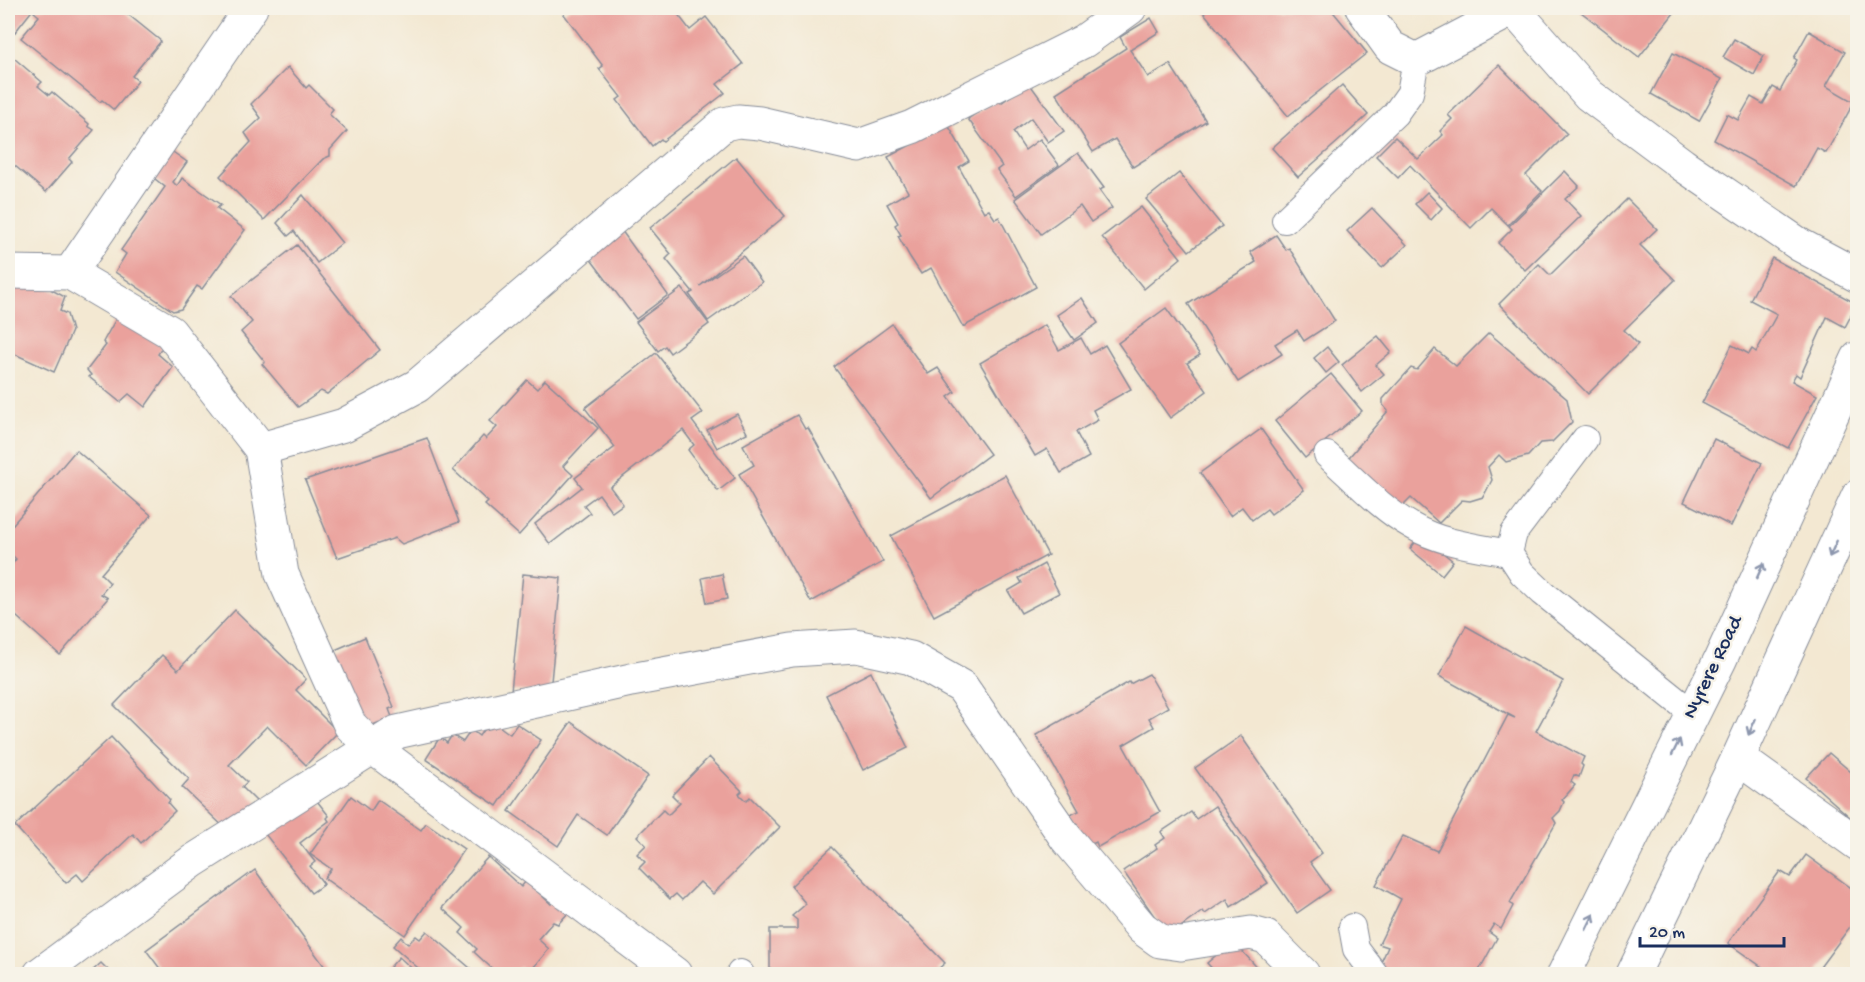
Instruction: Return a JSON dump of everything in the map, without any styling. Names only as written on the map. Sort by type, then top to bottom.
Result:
[{"type":"street","points":[[70,273],[251,8]]},
{"type":"street","points":[[261,449],[344,425],[417,386],[724,124],[738,121],[760,123],[859,146],[912,127],[1084,41],[1130,8]]},
{"type":"street","points":[[1362,8],[1390,47],[1416,60],[1514,9],[1589,95],[1683,165],[1800,245],[1857,276]]},
{"type":"street","points":[[8,272],[70,273],[170,332],[261,449],[282,574],[350,725],[371,747],[662,970]]},
{"type":"street","name":"Nyrere Road","points":[[1564,975],[1720,660],[1857,358]]},
{"type":"street","points":[[1633,975],[1738,758],[1857,496]]},
{"type":"street","points":[[40,975],[193,861],[312,788],[397,732],[632,680],[792,650],[856,646],[911,658],[962,687],[1066,838],[1143,928],[1160,941],[1181,944],[1251,933],[1266,937],[1303,975]]},
{"type":"street","points":[[1738,758],[1857,844]]},
{"type":"lane","points":[[1285,220],[1395,114],[1410,93],[1416,60]]},
{"type":"lane","points":[[1509,553],[1514,533],[1585,439]]},
{"type":"lane","points":[[1328,455],[1383,506],[1413,527],[1455,542],[1509,553],[1522,573],[1543,593],[1692,713]]},
{"type":"lane","points":[[1352,927],[1356,949],[1375,975]]},
{"type":"building","points":[[8,8],[34,8],[8,41]]},
{"type":"building","points":[[38,8],[120,8],[161,41],[132,76],[138,81],[114,110],[102,100],[100,102],[21,38],[39,16],[34,12]]},
{"type":"building","points":[[570,8],[673,8],[690,30],[706,17],[743,64],[717,84],[725,93],[663,141],[661,139],[652,146],[617,100],[621,97],[599,69],[603,66],[563,13]]},
{"type":"building","points":[[1200,8],[1330,8],[1367,53],[1288,116]]},
{"type":"building","points":[[1576,8],[1678,8],[1639,57]]},
{"type":"building","points":[[1151,18],[1159,32],[1130,50],[1148,77],[1170,64],[1206,121],[1133,167],[1115,139],[1093,152],[1056,93],[1126,48],[1120,37]]},
{"type":"building","points":[[1809,31],[1845,52],[1826,86],[1854,102],[1826,153],[1817,148],[1796,186],[1714,140],[1727,114],[1738,120],[1751,97],[1763,104],[1773,87],[1780,91],[1797,60],[1794,58]]},
{"type":"building","points":[[1734,39],[1764,56],[1754,75],[1723,57]]},
{"type":"building","points":[[8,53],[42,82],[38,86],[49,95],[52,92],[94,130],[69,159],[72,162],[46,192],[8,160]]},
{"type":"building","points":[[1673,53],[1722,79],[1699,121],[1651,94]]},
{"type":"building","points":[[1499,65],[1567,134],[1526,175],[1542,191],[1508,225],[1491,208],[1471,228],[1410,165],[1398,178],[1376,156],[1395,137],[1418,159],[1443,135],[1440,131],[1452,119],[1448,115]]},
{"type":"building","points":[[288,67],[306,88],[309,85],[333,109],[329,114],[347,131],[330,150],[330,156],[323,159],[264,220],[220,176],[251,142],[245,133],[261,118],[251,104]]},
{"type":"building","points":[[1029,83],[1064,131],[1048,142],[1031,118],[1013,132],[1025,150],[1040,139],[1059,165],[1016,196],[997,170],[1002,166],[968,119],[998,98],[1001,103]]},
{"type":"building","points":[[1342,85],[1368,115],[1298,177],[1272,148]]},
{"type":"building","points":[[948,125],[969,161],[959,167],[984,212],[989,210],[995,219],[999,217],[1036,287],[963,327],[931,268],[921,274],[910,257],[898,236],[901,235],[895,225],[898,223],[887,204],[908,192],[888,157]]},
{"type":"building","points":[[170,150],[187,162],[173,182],[177,186],[182,178],[221,205],[217,208],[245,230],[202,289],[197,286],[181,309],[173,311],[115,272],[126,254],[121,250],[165,187],[150,175]]},
{"type":"building","points":[[1078,153],[1104,188],[1099,190],[1112,208],[1091,222],[1080,206],[1041,234],[1015,199]]},
{"type":"building","points":[[736,157],[785,216],[700,286],[743,256],[762,282],[708,321],[689,294],[693,292],[666,259],[671,254],[650,228]]},
{"type":"building","points":[[1565,171],[1579,186],[1565,199],[1581,216],[1525,270],[1498,243],[1512,229],[1509,226]]},
{"type":"building","points":[[1179,173],[1222,226],[1189,251],[1146,199]]},
{"type":"building","points":[[1427,192],[1442,208],[1431,220],[1415,204]]},
{"type":"building","points":[[303,195],[342,243],[317,263],[294,231],[288,236],[277,223]]},
{"type":"building","points":[[1627,199],[1657,229],[1640,245],[1675,280],[1624,330],[1638,344],[1588,394],[1499,304],[1539,264],[1550,275]]},
{"type":"building","points":[[1141,207],[1181,258],[1144,289],[1102,237]]},
{"type":"building","points":[[1372,208],[1407,245],[1382,268],[1347,231]]},
{"type":"building","points":[[619,227],[668,295],[636,319],[589,257]]},
{"type":"building","points":[[1276,235],[1286,250],[1289,248],[1335,321],[1304,341],[1297,330],[1275,344],[1282,354],[1238,382],[1188,304],[1256,262],[1250,252]]},
{"type":"building","points":[[297,245],[380,350],[327,394],[321,391],[298,407],[262,364],[265,362],[241,332],[252,322],[231,296]]},
{"type":"building","points":[[1772,258],[1857,304],[1845,327],[1827,317],[1800,377],[1796,374],[1792,381],[1817,395],[1788,448],[1702,403],[1732,345],[1749,354],[1752,349],[1756,352],[1777,314],[1750,300]]},
{"type":"building","points":[[37,282],[65,297],[60,311],[67,314],[72,331],[54,372],[8,351],[8,289]]},
{"type":"building","points":[[682,288],[709,324],[670,353],[665,346],[658,351],[636,322]]},
{"type":"building","points":[[1082,298],[1098,323],[1074,340],[1057,315]]},
{"type":"building","points":[[1166,308],[1200,355],[1187,363],[1207,391],[1170,418],[1118,343]]},
{"type":"building","points":[[118,315],[163,346],[158,354],[173,367],[145,407],[129,394],[120,402],[89,377],[91,375],[87,370],[106,345],[103,342]]},
{"type":"building","points":[[892,324],[928,374],[938,368],[955,392],[948,397],[990,454],[931,498],[834,367]]},
{"type":"building","points":[[1045,325],[1059,350],[1081,338],[1090,354],[1105,345],[1131,389],[1093,410],[1098,420],[1076,432],[1089,457],[1061,473],[1047,449],[1035,456],[980,363]]},
{"type":"building","points":[[1489,333],[1567,399],[1572,422],[1552,442],[1540,443],[1528,456],[1506,462],[1499,455],[1488,467],[1492,480],[1483,497],[1470,501],[1462,500],[1439,523],[1411,498],[1401,508],[1345,462],[1388,411],[1383,405],[1383,399],[1411,368],[1417,370],[1435,349],[1456,366]]},
{"type":"building","points":[[1378,336],[1391,352],[1376,365],[1384,374],[1362,392],[1342,365]]},
{"type":"building","points":[[1327,347],[1339,362],[1326,373],[1314,358]]},
{"type":"building","points":[[656,353],[703,413],[692,421],[735,478],[718,491],[688,450],[694,445],[683,430],[610,487],[623,504],[612,512],[599,494],[584,505],[590,513],[550,544],[535,524],[582,487],[575,478],[615,447],[585,408]]},
{"type":"building","points":[[1331,374],[1362,411],[1305,458],[1275,421]]},
{"type":"building","points":[[527,380],[537,389],[545,380],[598,428],[563,466],[573,475],[519,535],[485,505],[488,502],[453,470],[483,436],[486,439],[497,427],[490,421]]},
{"type":"building","points":[[737,414],[747,433],[717,448],[707,430]]},
{"type":"building","points":[[797,415],[805,429],[808,428],[883,562],[811,602],[739,474],[754,465],[743,445]]},
{"type":"building","points":[[1261,429],[1304,490],[1271,514],[1267,509],[1252,520],[1242,507],[1230,516],[1200,473]]},
{"type":"building","points":[[427,438],[459,522],[402,544],[395,538],[337,558],[305,480]]},
{"type":"building","points":[[1714,439],[1762,463],[1731,526],[1684,502]]},
{"type":"building","points":[[76,450],[151,515],[101,574],[110,583],[101,594],[108,598],[60,655],[8,609],[8,570],[16,559],[8,551],[8,530]]},
{"type":"building","points":[[1005,475],[1048,555],[934,616],[891,536]]},
{"type":"building","points":[[1421,535],[1453,561],[1442,575],[1410,549]]},
{"type":"building","points":[[1044,564],[1059,593],[1021,613],[1008,591],[1022,583],[1019,578]]},
{"type":"building","points":[[523,574],[561,578],[550,692],[511,691]]},
{"type":"building","points":[[722,574],[727,599],[707,603],[702,578]]},
{"type":"building","points":[[235,610],[306,679],[296,690],[338,732],[306,765],[267,726],[229,765],[247,782],[242,787],[258,803],[230,833],[182,787],[189,779],[114,705],[162,655],[178,670]]},
{"type":"building","points":[[1466,626],[1563,681],[1536,731],[1584,757],[1581,764],[1583,766],[1579,777],[1574,775],[1571,782],[1575,785],[1562,800],[1564,802],[1560,811],[1553,818],[1556,823],[1510,903],[1513,906],[1501,929],[1494,924],[1489,932],[1497,938],[1477,974],[1383,974],[1378,969],[1388,947],[1379,944],[1401,899],[1376,885],[1403,836],[1437,851],[1508,715],[1515,718],[1439,676]]},
{"type":"building","points":[[365,637],[394,707],[389,709],[392,717],[361,730],[328,653]]},
{"type":"building","points":[[871,672],[908,748],[863,770],[826,695]]},
{"type":"building","points":[[1149,674],[1168,707],[1149,718],[1154,727],[1123,745],[1160,812],[1098,847],[1096,842],[1088,846],[1070,815],[1079,811],[1036,735],[1129,682],[1130,684]]},
{"type":"building","points":[[571,722],[648,776],[607,835],[578,815],[558,846],[509,811]]},
{"type":"building","points":[[487,724],[494,728],[496,724],[510,734],[517,724],[541,740],[497,806],[426,759],[440,737],[447,743],[452,735],[463,742],[471,730],[479,736]]},
{"type":"building","points":[[1241,736],[1322,853],[1310,862],[1330,890],[1297,913],[1195,768]]},
{"type":"building","points":[[111,737],[170,800],[168,803],[175,811],[141,843],[133,834],[83,881],[77,874],[66,883],[15,826]]},
{"type":"building","points":[[1829,753],[1858,778],[1858,810],[1851,818],[1806,778]]},
{"type":"building","points":[[709,757],[742,791],[739,794],[746,801],[750,797],[780,827],[713,894],[700,882],[682,900],[676,894],[670,899],[639,868],[645,862],[637,854],[646,845],[637,836],[663,810],[668,815],[680,803],[672,795]]},
{"type":"building","points":[[313,796],[329,816],[327,818],[329,821],[300,843],[315,862],[310,866],[324,884],[311,893],[265,834]]},
{"type":"building","points":[[351,796],[371,811],[378,800],[421,830],[426,823],[464,849],[405,935],[324,878],[331,869],[310,854]]},
{"type":"building","points":[[1215,806],[1268,883],[1231,907],[1227,899],[1205,914],[1203,911],[1168,936],[1123,871],[1157,848],[1155,845],[1165,838],[1161,832],[1191,812],[1196,819]]},
{"type":"building","points":[[832,847],[945,963],[937,970],[941,974],[770,974],[770,929],[797,929],[797,920],[792,916],[806,904],[791,886]]},
{"type":"building","points":[[1806,855],[1858,893],[1858,916],[1815,974],[1772,974],[1728,943],[1780,871],[1790,877]]},
{"type":"building","points":[[488,857],[521,887],[526,881],[551,904],[554,899],[569,912],[558,924],[553,922],[538,939],[549,949],[528,974],[520,967],[513,974],[498,974],[474,952],[477,949],[460,933],[464,928],[442,908]]},
{"type":"building","points":[[255,870],[330,974],[164,974],[146,950]]},
{"type":"building","points":[[427,931],[477,974],[425,974],[393,946],[401,937],[408,944],[416,936],[420,939]]},
{"type":"building","points":[[1233,941],[1263,974],[1217,974],[1207,963]]},
{"type":"building","points":[[399,957],[418,974],[384,974]]},
{"type":"building","points":[[101,963],[112,974],[89,974]]}]
